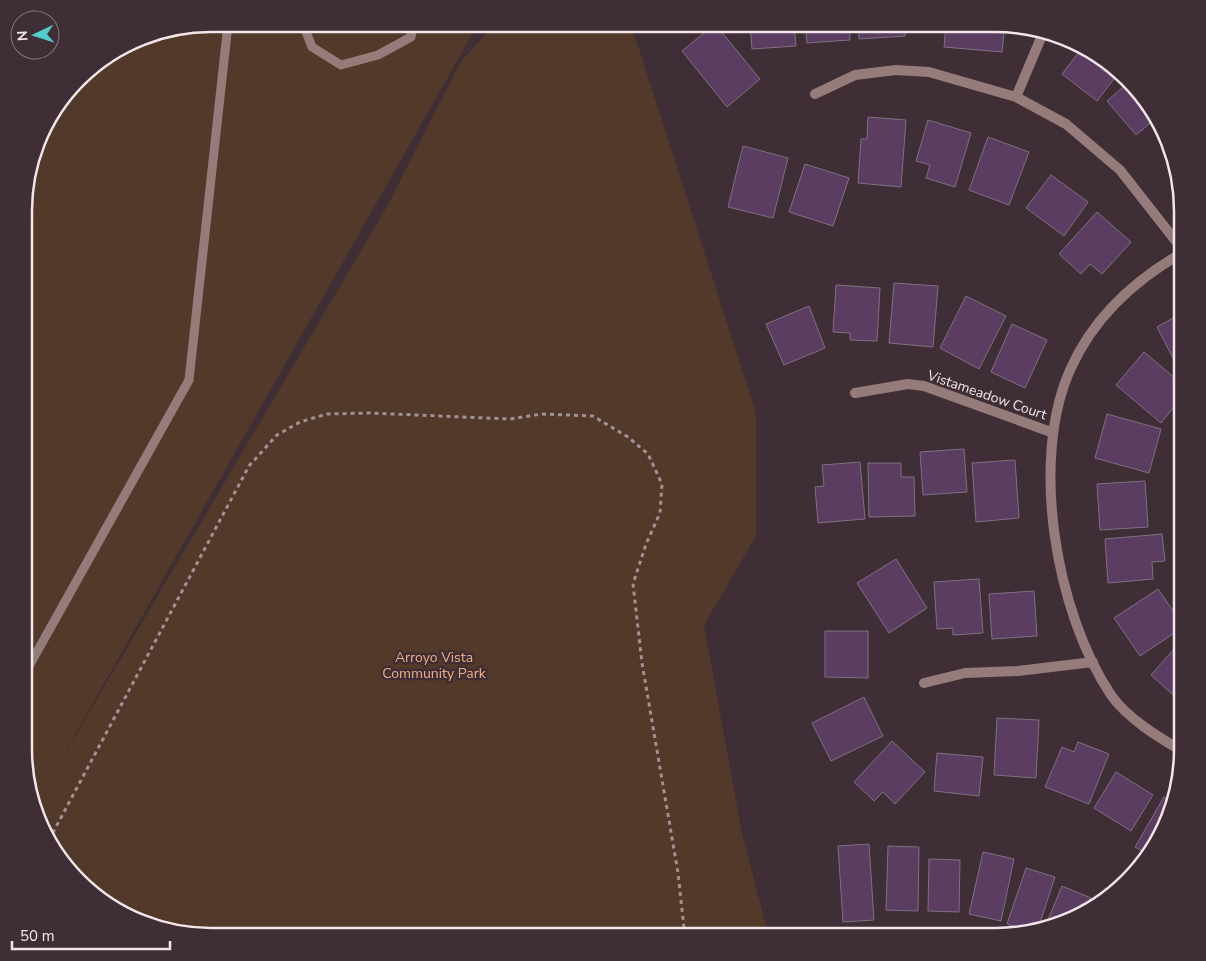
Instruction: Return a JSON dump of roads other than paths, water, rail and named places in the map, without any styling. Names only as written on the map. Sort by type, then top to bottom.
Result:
[{"type":"street","points":[[1016,97],[1041,39]]},
{"type":"street","points":[[815,94],[855,75],[896,70],[929,72],[1016,97],[1066,124],[1120,170],[1174,239]]},
{"type":"street","points":[[1174,258],[1133,285],[1089,335],[1067,377],[1051,432],[1050,488],[1055,537],[1065,586],[1093,662],[1112,696],[1126,710],[1174,745]]},
{"type":"street","name":"Vistameadow Court","points":[[854,394],[901,384],[924,386],[1051,432]]},
{"type":"street","points":[[924,683],[965,673],[1018,671],[1093,662]]},
{"type":"lane","points":[[32,662],[189,380],[227,32]]},
{"type":"lane","points":[[306,32],[312,47],[340,64],[378,55],[411,37],[412,32]]},
{"type":"park label","name":"Arroyo Vista Community Park","points":[[434,666]]}]
